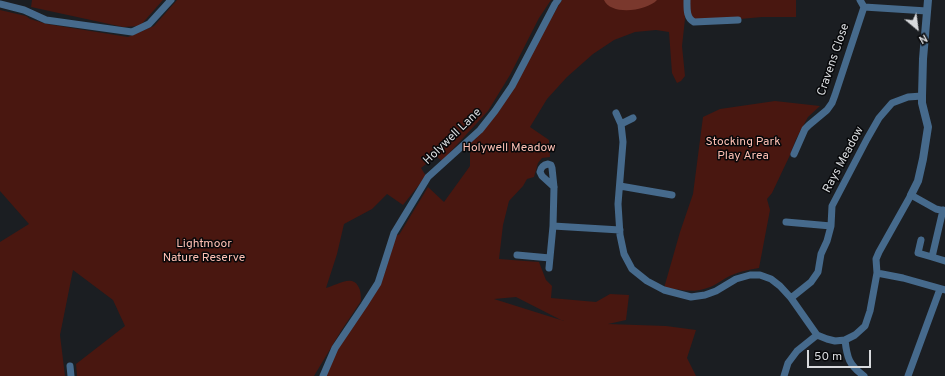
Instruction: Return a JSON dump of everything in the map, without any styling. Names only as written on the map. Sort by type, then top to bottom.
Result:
[{"type":"street","points":[[0,4],[24,10],[46,20],[132,32],[149,24],[171,0]]},
{"type":"street","name":"Holywell Lane","points":[[323,376],[335,348],[378,283],[394,233],[428,177],[480,130],[495,111],[512,86],[558,0]]},
{"type":"street","points":[[687,0],[687,11],[689,18],[694,22],[738,20]]},
{"type":"street","points":[[860,0],[864,8],[927,11]]},
{"type":"street","points":[[616,113],[621,124],[623,142],[618,204],[620,230],[624,254],[632,269],[647,281],[664,290],[691,297],[705,295],[716,291],[736,279],[750,275],[760,275],[771,279],[780,286],[791,298],[817,335],[831,340],[845,340],[855,335],[865,326],[870,311],[877,273],[876,259],[918,181],[928,127],[922,103],[922,96],[923,59],[928,0]]},
{"type":"street","name":"Cravens Close","points":[[794,154],[809,125],[832,104],[864,8]]},
{"type":"street","name":"Rays Meadow","points":[[791,298],[811,282],[818,272],[821,254],[827,241],[831,226],[832,206],[879,118],[892,103],[908,96],[922,96]]},
{"type":"street","points":[[621,124],[633,118]]},
{"type":"street","points":[[620,186],[672,195]]},
{"type":"street","points":[[549,268],[553,226],[554,187]]},
{"type":"street","points":[[911,195],[936,209],[944,211],[932,256]]},
{"type":"street","points":[[786,222],[831,226]]},
{"type":"street","points":[[553,226],[620,230]]},
{"type":"street","points":[[921,240],[918,253],[945,261]]},
{"type":"street","points":[[517,255],[550,258]]},
{"type":"street","points":[[877,273],[903,278],[943,290],[908,376]]},
{"type":"street","points":[[784,376],[788,364],[797,351],[817,335]]},
{"type":"street","points":[[845,340],[846,354],[850,363],[864,376]]},
{"type":"street","points":[[70,366],[71,376]]},
{"type":"green space","points":[[32,0],[163,0],[140,26],[123,27],[31,7]]},
{"type":"green space","name":"Lightmoor Nature Reserve","points":[[177,0],[551,0],[539,18],[510,75],[488,111],[442,161],[436,156],[421,168],[426,176],[403,205],[387,194],[372,209],[344,224],[337,254],[326,288],[343,282],[352,281],[359,288],[361,301],[314,376],[77,376],[76,364],[125,326],[113,300],[73,270],[60,335],[65,376],[0,376],[0,242],[29,224],[0,191],[0,10],[26,16],[30,19],[47,24],[128,37],[154,26]]},
{"type":"green space","name":"Holywell Meadow","points":[[562,0],[684,0],[685,19],[682,46],[685,76],[681,81],[677,83],[672,73],[669,32],[656,30],[635,32],[614,40],[593,54],[567,77],[547,99],[530,127],[549,140],[550,157],[542,158],[538,163],[534,177],[527,179],[523,186],[509,201],[503,225],[499,259],[539,262],[546,280],[552,286],[551,298],[596,302],[610,294],[629,295],[626,320],[608,324],[666,326],[696,330],[687,358],[696,376],[323,376],[335,348],[378,283],[394,233],[399,235],[428,187],[444,202],[470,166],[470,142],[477,138],[476,133],[495,111]],"holes":[[[516,297],[561,320],[494,299]]]},
{"type":"green space","points":[[688,0],[796,0],[796,17],[692,20]]},
{"type":"green space","name":"Stocking Park Play Area","points":[[775,101],[820,106],[808,117],[796,139],[772,193],[767,199],[770,210],[759,268],[734,274],[713,286],[699,290],[689,291],[664,288],[680,232],[693,194],[703,117],[720,109]]},
{"type":"shaded area","points":[[604,0],[657,0],[652,4],[638,9],[621,10],[608,5]]}]
